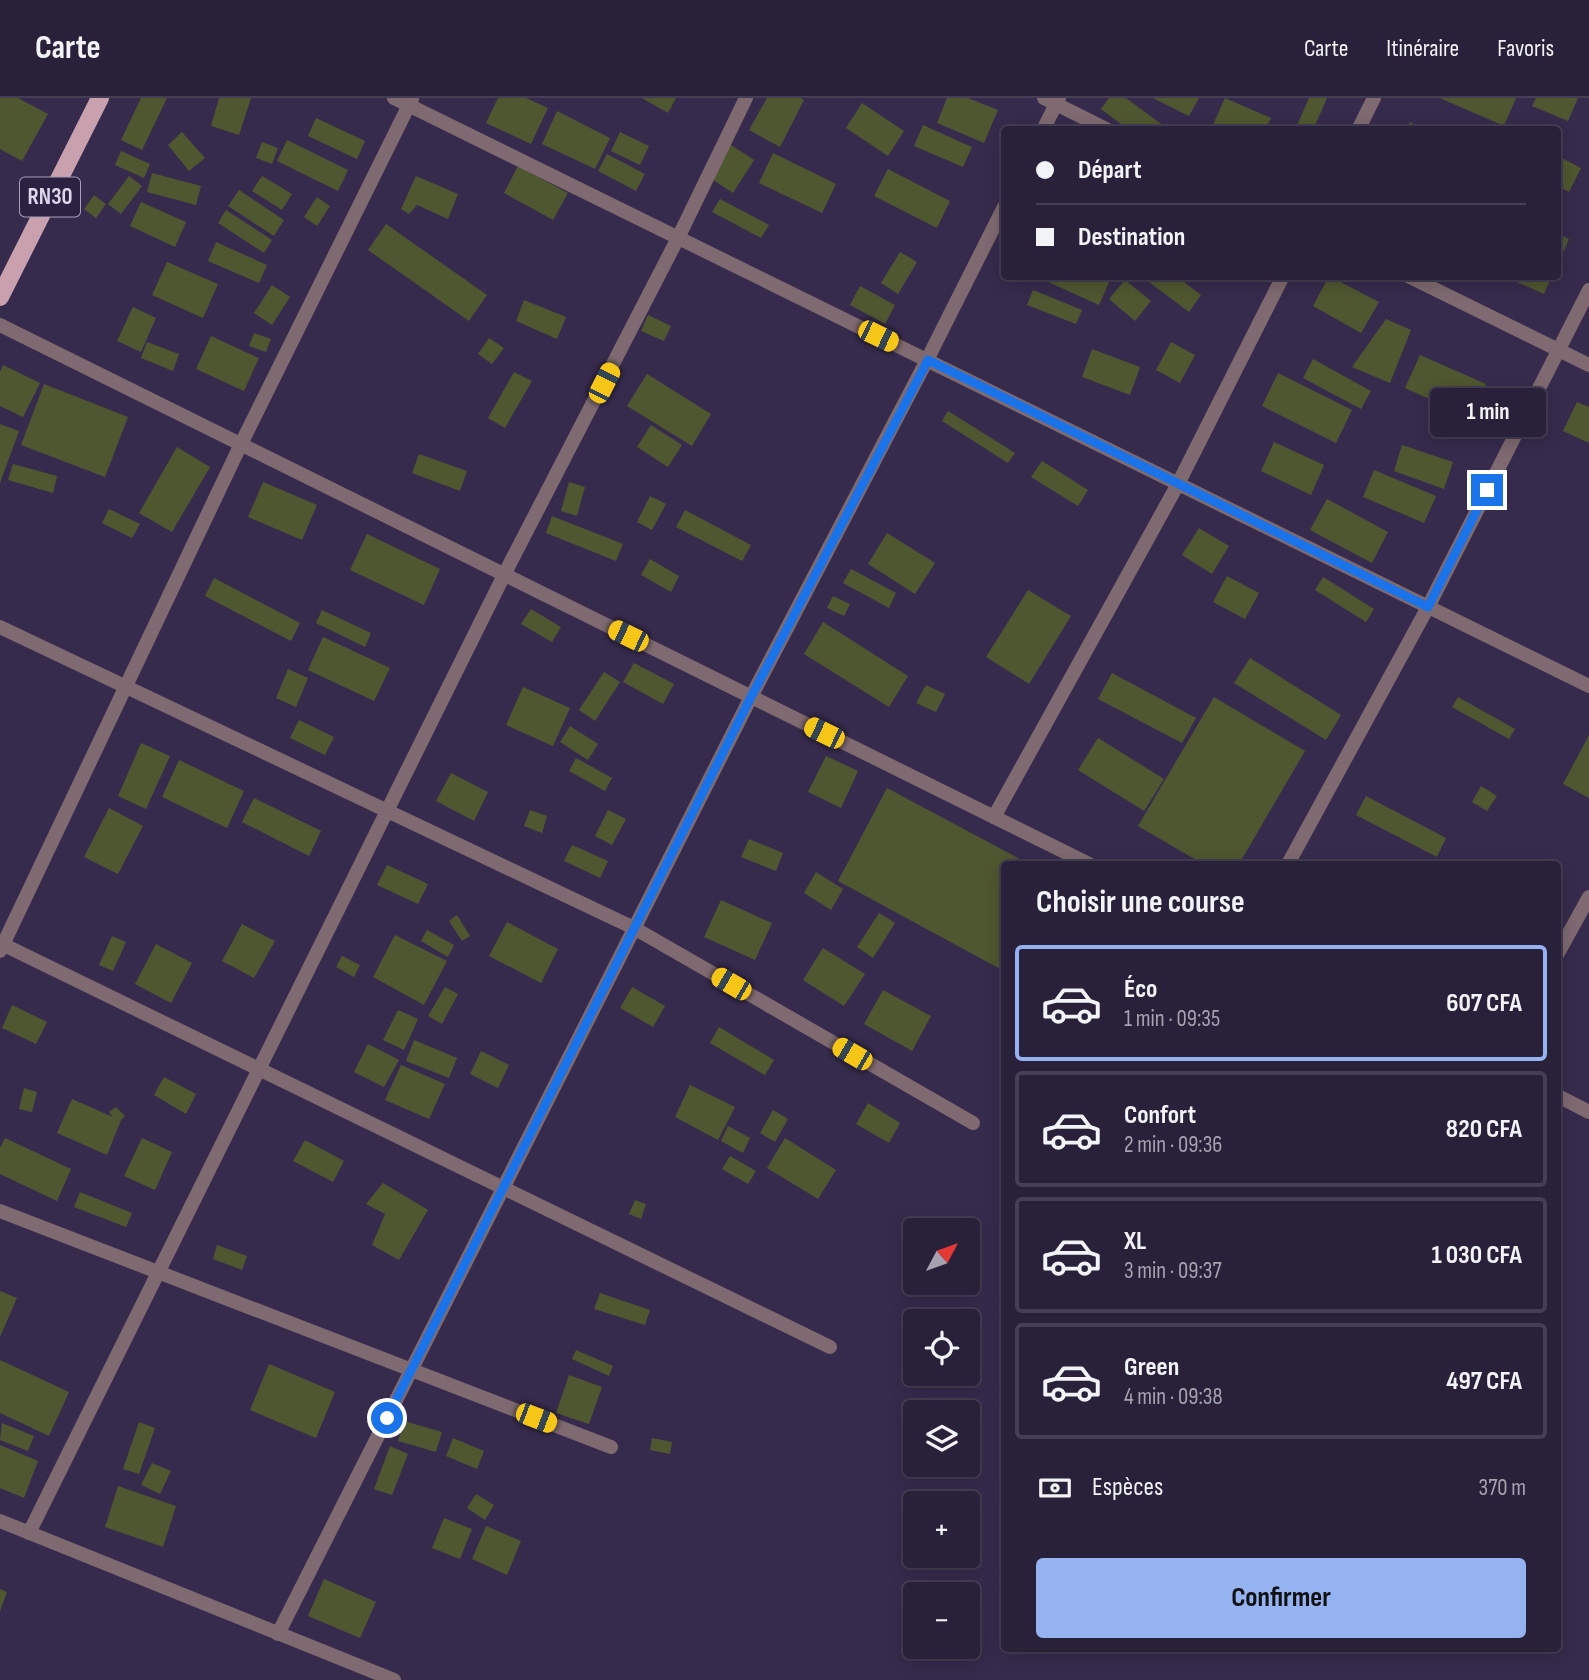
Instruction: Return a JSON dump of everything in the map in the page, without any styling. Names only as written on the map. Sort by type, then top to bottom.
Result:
[{"type":"main road","name":"RN30","points":[[0,297],[100,98]]},
{"type":"street","points":[[394,98],[411,102],[678,238],[1589,686]]},
{"type":"street","points":[[29,1533],[504,575],[678,238],[746,98]]},
{"type":"street","points":[[1360,126],[1374,98]]},
{"type":"street","points":[[1044,126],[1053,100],[1101,126]]},
{"type":"street","points":[[411,102],[241,444],[1,946],[830,1348]]},
{"type":"street","points":[[278,1633],[751,697],[928,360],[1001,213]]},
{"type":"street","points":[[994,817],[1178,484],[1281,280]]},
{"type":"street","points":[[1416,280],[1589,365]]},
{"type":"street","points":[[1290,861],[1428,607],[1589,290]]},
{"type":"street","points":[[0,325],[1083,861]]},
{"type":"street","points":[[0,628],[634,928],[973,1123]]},
{"type":"street","points":[[1561,948],[1589,897]]},
{"type":"street","points":[[1561,1098],[1589,1112]]},
{"type":"street","points":[[0,1211],[611,1447]]},
{"type":"street","points":[[0,1521],[394,1680]]},
{"type":"building","points":[[0,98],[18,98],[48,114],[22,161],[0,149]]},
{"type":"building","points":[[141,98],[167,98],[142,150],[121,140]]},
{"type":"building","points":[[219,98],[251,98],[239,135],[211,126]]},
{"type":"building","points":[[498,98],[526,98],[548,108],[531,144],[486,123]]},
{"type":"building","points":[[642,98],[676,98],[668,113]]},
{"type":"building","points":[[767,98],[804,100],[780,147],[749,130]]},
{"type":"building","points":[[947,98],[968,98],[998,110],[984,143],[937,123]]},
{"type":"building","points":[[1109,98],[1126,98],[1164,126],[1124,126],[1101,109]]},
{"type":"building","points":[[1153,98],[1199,98],[1189,116]]},
{"type":"building","points":[[1225,98],[1271,118],[1267,126],[1212,126]]},
{"type":"building","points":[[1309,98],[1327,98],[1315,126],[1297,126]]},
{"type":"building","points":[[1440,98],[1516,98],[1504,126]]},
{"type":"building","points":[[1536,98],[1578,98],[1568,121],[1532,106]]},
{"type":"building","points":[[862,103],[904,131],[888,156],[846,128]]},
{"type":"building","points":[[557,111],[610,138],[595,169],[542,144]]},
{"type":"building","points":[[316,118],[365,141],[357,159],[308,136]]},
{"type":"building","points":[[923,125],[972,147],[963,167],[914,146]]},
{"type":"building","points":[[182,132],[205,158],[189,171],[168,145]]},
{"type":"building","points":[[620,132],[649,146],[640,165],[611,151]]},
{"type":"building","points":[[287,140],[348,170],[338,191],[277,161]]},
{"type":"building","points":[[262,142],[278,148],[272,164],[256,158]]},
{"type":"building","points":[[731,145],[754,160],[733,193],[710,178]]},
{"type":"building","points":[[121,151],[150,164],[144,178],[115,165]]},
{"type":"building","points":[[773,153],[836,184],[822,213],[759,183]]},
{"type":"building","points":[[607,154],[645,174],[636,191],[598,171]]},
{"type":"building","points":[[1561,158],[1581,168],[1569,192],[1561,188]]},
{"type":"building","points":[[518,166],[568,193],[553,220],[504,193]]},
{"type":"building","points":[[888,169],[950,201],[937,228],[874,196]]},
{"type":"building","points":[[152,173],[201,186],[196,205],[147,192]]},
{"type":"building","points":[[129,176],[142,186],[121,214],[108,204]]},
{"type":"building","points":[[262,176],[292,194],[282,210],[252,191]]},
{"type":"building","points":[[416,176],[458,194],[448,219],[417,205],[409,214],[401,209]]},
{"type":"building","points":[[239,190],[284,220],[274,236],[228,206]]},
{"type":"building","points":[[94,195],[106,204],[96,218],[84,209]]},
{"type":"building","points":[[317,197],[330,206],[317,226],[304,217]]},
{"type":"building","points":[[720,199],[769,225],[761,238],[712,212]]},
{"type":"building","points":[[141,202],[186,222],[175,247],[130,226]]},
{"type":"building","points":[[226,210],[272,240],[264,253],[218,223]]},
{"type":"building","points":[[386,224],[487,295],[469,321],[368,250]]},
{"type":"building","points":[[1561,235],[1569,239],[1561,257]]},
{"type":"building","points":[[216,242],[267,265],[259,283],[208,261]]},
{"type":"building","points":[[900,252],[917,262],[898,294],[881,283]]},
{"type":"building","points":[[167,262],[218,284],[203,318],[152,295]]},
{"type":"building","points":[[1044,280],[1110,280],[1099,305]]},
{"type":"building","points":[[1125,280],[1151,301],[1135,321],[1109,299]]},
{"type":"building","points":[[1146,280],[1181,280],[1201,295],[1189,312]]},
{"type":"building","points":[[1327,280],[1337,280],[1379,302],[1361,333],[1313,306]]},
{"type":"building","points":[[1518,280],[1550,280],[1544,294]]},
{"type":"building","points":[[272,285],[290,297],[272,325],[254,313]]},
{"type":"building","points":[[860,286],[895,305],[885,324],[850,305]]},
{"type":"building","points":[[1033,290],[1082,310],[1076,324],[1027,305]]},
{"type":"building","points":[[524,300],[566,317],[557,339],[516,321]]},
{"type":"building","points":[[133,307],[156,318],[141,352],[117,341]]},
{"type":"building","points":[[648,315],[671,326],[664,341],[641,331]]},
{"type":"building","points":[[1386,319],[1411,330],[1390,383],[1352,367]]},
{"type":"building","points":[[254,333],[271,339],[266,352],[249,346]]},
{"type":"building","points":[[211,336],[259,358],[244,391],[196,369]]},
{"type":"building","points":[[489,338],[504,348],[492,364],[478,354]]},
{"type":"building","points":[[147,342],[179,354],[173,371],[141,358]]},
{"type":"building","points":[[1171,342],[1195,355],[1180,383],[1156,370]]},
{"type":"building","points":[[1092,349],[1140,367],[1130,395],[1082,377]]},
{"type":"building","points":[[1420,355],[1486,384],[1472,418],[1405,388]]},
{"type":"building","points":[[1313,359],[1371,391],[1361,409],[1303,378]]},
{"type":"building","points":[[3,365],[40,383],[23,417],[0,406],[0,372]]},
{"type":"building","points":[[514,372],[532,381],[505,428],[488,418]]},
{"type":"building","points":[[1278,373],[1352,410],[1336,443],[1262,406]]},
{"type":"building","points":[[647,374],[711,414],[692,446],[627,406]]},
{"type":"building","points":[[44,384],[128,417],[105,477],[21,445]]},
{"type":"building","points":[[1577,402],[1589,407],[1589,443],[1563,431]]},
{"type":"building","points":[[948,411],[1015,453],[1008,463],[942,421]]},
{"type":"building","points":[[0,424],[19,431],[0,483]]},
{"type":"building","points":[[651,425],[682,445],[668,467],[637,447]]},
{"type":"building","points":[[1274,442],[1324,465],[1311,495],[1261,471]]},
{"type":"building","points":[[1402,445],[1453,462],[1444,489],[1394,471]]},
{"type":"building","points":[[177,447],[210,467],[172,532],[139,513]]},
{"type":"building","points":[[419,454],[467,471],[460,491],[412,473]]},
{"type":"building","points":[[1042,461],[1088,490],[1078,506],[1031,477]]},
{"type":"building","points":[[13,464],[57,476],[53,493],[8,480]]},
{"type":"building","points":[[1374,470],[1436,496],[1424,523],[1363,497]]},
{"type":"building","points":[[263,482],[317,505],[302,540],[248,517]]},
{"type":"building","points":[[569,482],[585,487],[577,516],[561,511]]},
{"type":"building","points":[[650,496],[666,504],[652,530],[637,522]]},
{"type":"building","points":[[1327,499],[1388,532],[1372,563],[1310,530]]},
{"type":"building","points":[[109,509],[140,524],[132,538],[102,523]]},
{"type":"building","points":[[685,510],[751,545],[742,561],[676,527]]},
{"type":"building","points":[[552,516],[623,544],[616,561],[546,533]]},
{"type":"building","points":[[1199,528],[1229,546],[1212,574],[1182,555]]},
{"type":"building","points":[[887,533],[935,563],[915,594],[868,564]]},
{"type":"building","points":[[367,534],[440,569],[424,605],[350,570]]},
{"type":"building","points":[[650,559],[679,576],[671,592],[641,575]]},
{"type":"building","points":[[851,569],[896,593],[889,608],[843,583]]},
{"type":"building","points":[[1227,576],[1259,593],[1245,619],[1213,602]]},
{"type":"building","points":[[1323,577],[1374,609],[1366,622],[1315,590]]},
{"type":"building","points":[[214,578],[300,623],[291,641],[205,596]]},
{"type":"building","points":[[1028,590],[1071,616],[1029,684],[986,657]]},
{"type":"building","points":[[833,596],[850,604],[844,616],[827,608]]},
{"type":"building","points":[[531,609],[561,627],[552,642],[521,624]]},
{"type":"building","points":[[322,610],[371,633],[365,647],[316,623]]},
{"type":"building","points":[[823,622],[908,676],[889,707],[804,654]]},
{"type":"building","points":[[323,637],[390,668],[374,701],[308,670]]},
{"type":"building","points":[[1250,658],[1341,715],[1326,740],[1234,683]]},
{"type":"building","points":[[634,663],[674,684],[663,704],[623,682]]},
{"type":"building","points":[[288,669],[308,678],[296,707],[276,698]]},
{"type":"building","points":[[604,672],[620,682],[595,721],[579,710]]},
{"type":"building","points":[[1112,673],[1196,718],[1182,743],[1098,699]]},
{"type":"building","points":[[926,685],[945,694],[936,712],[916,703]]},
{"type":"building","points":[[523,687],[570,708],[553,746],[506,725]]},
{"type":"building","points":[[1214,697],[1305,751],[1241,861],[1198,861],[1138,826]]},
{"type":"building","points":[[1458,697],[1515,729],[1509,739],[1452,707]]},
{"type":"building","points":[[299,720],[334,737],[325,755],[290,738]]},
{"type":"building","points":[[570,726],[598,744],[588,760],[560,742]]},
{"type":"building","points":[[1589,735],[1589,798],[1563,784]]},
{"type":"building","points":[[1098,738],[1164,779],[1144,811],[1078,770]]},
{"type":"building","points":[[141,743],[170,756],[146,809],[118,796]]},
{"type":"building","points":[[826,756],[858,771],[841,808],[808,792]]},
{"type":"building","points":[[576,758],[612,778],[605,791],[569,771]]},
{"type":"building","points":[[179,760],[244,791],[227,828],[162,797]]},
{"type":"building","points":[[451,773],[488,792],[474,821],[436,801]]},
{"type":"building","points":[[1481,786],[1497,796],[1487,811],[1472,802]]},
{"type":"building","points":[[887,788],[1023,861],[1001,861],[1001,969],[838,881]]},
{"type":"building","points":[[1366,796],[1446,838],[1437,857],[1356,815]]},
{"type":"building","points":[[254,798],[321,831],[309,856],[242,822]]},
{"type":"building","points":[[109,808],[143,826],[118,874],[84,857]]},
{"type":"building","points":[[530,810],[547,816],[542,833],[524,826]]},
{"type":"building","points":[[608,810],[626,819],[612,845],[595,836]]},
{"type":"building","points":[[749,839],[783,853],[776,871],[741,857]]},
{"type":"building","points":[[572,845],[608,861],[600,878],[564,861]]},
{"type":"building","points":[[387,865],[428,884],[418,904],[377,885]]},
{"type":"building","points":[[816,872],[843,889],[831,910],[804,893]]},
{"type":"building","points":[[721,900],[772,923],[755,960],[704,937]]},
{"type":"building","points":[[879,913],[895,923],[873,958],[857,947]]},
{"type":"building","points":[[457,915],[470,936],[462,941],[449,921]]},
{"type":"building","points":[[507,922],[558,949],[541,983],[489,956]]},
{"type":"building","points":[[242,924],[275,941],[254,978],[222,961]]},
{"type":"building","points":[[427,930],[454,945],[448,957],[421,941]]},
{"type":"building","points":[[395,935],[447,961],[424,1005],[373,977]]},
{"type":"building","points":[[112,936],[126,942],[113,971],[99,965]]},
{"type":"building","points":[[156,944],[192,963],[171,1003],[135,984]]},
{"type":"building","points":[[823,948],[865,974],[844,1006],[803,980]]},
{"type":"building","points":[[342,956],[360,965],[354,977],[336,967]]},
{"type":"building","points":[[445,987],[458,994],[442,1024],[428,1016]]},
{"type":"building","points":[[632,987],[665,1006],[653,1027],[620,1008]]},
{"type":"building","points":[[883,990],[931,1016],[912,1051],[864,1024]]},
{"type":"building","points":[[12,1005],[47,1022],[36,1044],[2,1028]]},
{"type":"building","points":[[398,1010],[418,1019],[404,1050],[383,1040]]},
{"type":"building","points":[[719,1027],[774,1060],[765,1075],[710,1043]]},
{"type":"building","points":[[414,1040],[457,1058],[449,1078],[406,1061]]},
{"type":"building","points":[[368,1044],[399,1060],[384,1087],[354,1072]]},
{"type":"building","points":[[481,1051],[509,1065],[498,1088],[470,1074]]},
{"type":"building","points":[[401,1065],[445,1084],[429,1119],[385,1100]]},
{"type":"building","points":[[164,1077],[196,1094],[186,1114],[154,1095]]},
{"type":"building","points":[[690,1085],[735,1107],[718,1140],[675,1117]]},
{"type":"building","points":[[24,1088],[37,1092],[32,1112],[19,1109]]},
{"type":"building","points":[[72,1099],[113,1117],[109,1112],[116,1107],[125,1116],[107,1155],[57,1133]]},
{"type":"building","points":[[868,1103],[900,1123],[889,1143],[856,1124]]},
{"type":"building","points":[[773,1110],[788,1119],[775,1142],[760,1133]]},
{"type":"building","points":[[728,1126],[750,1138],[743,1153],[721,1141]]},
{"type":"building","points":[[5,1138],[71,1169],[57,1201],[0,1174],[0,1148]]},
{"type":"building","points":[[142,1138],[172,1152],[155,1190],[124,1176]]},
{"type":"building","points":[[785,1138],[836,1170],[818,1199],[767,1168]]},
{"type":"building","points":[[305,1140],[344,1161],[333,1182],[293,1161]]},
{"type":"building","points":[[730,1156],[756,1171],[748,1184],[722,1169]]},
{"type":"building","points":[[383,1183],[428,1210],[399,1260],[372,1245],[385,1214],[366,1204]]},
{"type":"building","points":[[80,1192],[132,1213],[126,1227],[74,1207]]},
{"type":"building","points":[[635,1200],[646,1204],[641,1219],[629,1214]]},
{"type":"building","points":[[217,1245],[247,1256],[242,1270],[213,1259]]},
{"type":"building","points":[[0,1291],[17,1298],[0,1337]]},
{"type":"building","points":[[600,1293],[650,1310],[645,1325],[594,1309]]},
{"type":"building","points":[[576,1350],[613,1366],[609,1376],[572,1359]]},
{"type":"building","points":[[0,1360],[69,1392],[49,1436],[0,1413]]},
{"type":"building","points":[[269,1364],[335,1392],[316,1438],[250,1410]]},
{"type":"building","points":[[569,1375],[602,1387],[589,1424],[556,1413]]},
{"type":"building","points":[[404,1421],[442,1432],[436,1452],[398,1441]]},
{"type":"building","points":[[139,1422],[155,1428],[139,1474],[123,1469]]},
{"type":"building","points":[[2,1423],[34,1436],[28,1451],[0,1440]]},
{"type":"building","points":[[453,1438],[484,1451],[477,1469],[446,1456]]},
{"type":"building","points":[[652,1438],[672,1442],[670,1454],[650,1450]]},
{"type":"building","points":[[0,1445],[38,1461],[24,1498],[0,1488]]},
{"type":"building","points":[[390,1446],[408,1454],[392,1495],[374,1489]]},
{"type":"building","points":[[152,1463],[171,1471],[160,1494],[141,1485]]},
{"type":"building","points":[[118,1486],[176,1506],[163,1547],[105,1527]]},
{"type":"building","points":[[476,1494],[494,1505],[485,1520],[467,1508]]},
{"type":"building","points":[[444,1518],[472,1529],[460,1559],[432,1548]]},
{"type":"building","points":[[486,1526],[521,1541],[507,1575],[472,1559]]},
{"type":"building","points":[[324,1579],[376,1602],[360,1638],[308,1616]]},
{"type":"building","points":[[0,1589],[7,1592],[0,1611]]},
{"type":"route","points":[[387,1418],[751,697],[928,360],[1428,607],[1487,490]]}]
